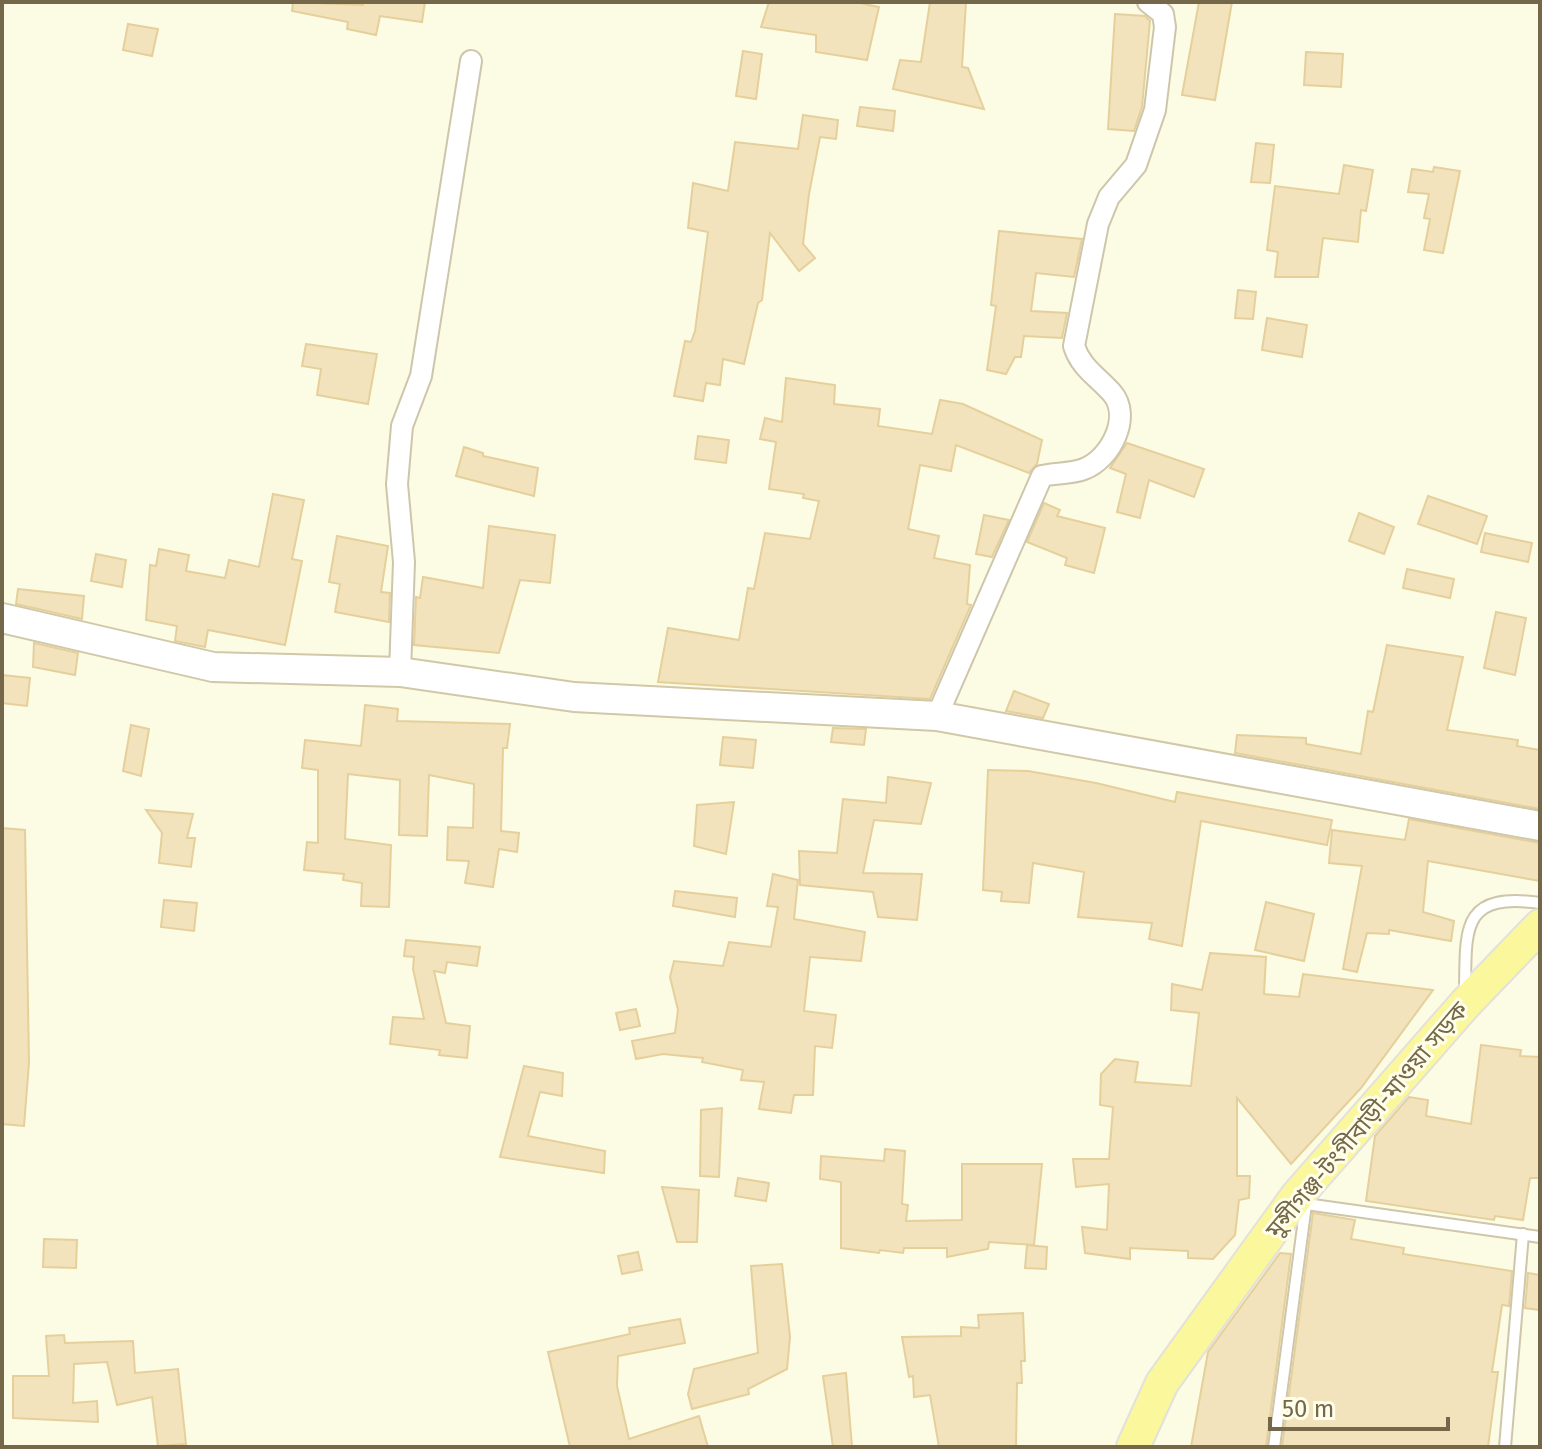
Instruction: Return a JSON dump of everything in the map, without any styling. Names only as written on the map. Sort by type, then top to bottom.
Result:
[{"type":"main road","name":"মুন্সীগঞ্জ-টংগীবাড়ী-মাওয়া সড়ক","points":[[1133,1447],[1162,1383],[1302,1200],[1465,1004],[1540,926]]},
{"type":"street","points":[[937,716],[1042,476],[1085,469],[1101,456],[1121,424],[1121,410],[1114,395],[1079,363],[1074,346],[1098,224],[1109,197],[1136,165],[1155,110],[1165,27],[1163,14],[1148,2]]},
{"type":"street","points":[[400,672],[404,562],[397,484],[402,426],[421,376],[471,61]]},
{"type":"street","points":[[2,618],[213,667],[400,672],[574,697],[937,716],[1540,826]]},
{"type":"lane","points":[[1465,1004],[1466,941],[1472,921],[1484,906],[1501,901],[1540,903]]},
{"type":"lane","points":[[1274,1447],[1302,1200],[1540,1237]]},
{"type":"lane","points":[[1505,1447],[1523,1234]]},
{"type":"building","points":[[293,2],[363,5],[363,2],[425,2],[422,22],[380,16],[376,35],[347,29],[348,22],[292,11]]},
{"type":"building","points":[[769,2],[855,2],[879,7],[867,60],[816,52],[816,35],[761,27]]},
{"type":"building","points":[[930,2],[966,2],[962,67],[968,68],[984,109],[893,89],[900,60],[921,62]]},
{"type":"building","points":[[1199,2],[1232,2],[1215,100],[1182,95]]},
{"type":"building","points":[[1115,14],[1145,16],[1150,21],[1142,107],[1134,131],[1108,129]]},
{"type":"building","points":[[128,24],[158,29],[152,56],[123,50]]},
{"type":"building","points":[[743,51],[762,54],[756,99],[736,96]]},
{"type":"building","points":[[1306,52],[1343,54],[1341,87],[1304,85]]},
{"type":"building","points":[[860,107],[895,111],[893,131],[857,126]]},
{"type":"building","points":[[803,115],[838,120],[836,139],[820,137],[809,194],[803,244],[815,258],[799,271],[770,233],[762,300],[758,303],[744,364],[723,359],[720,385],[706,383],[703,401],[674,396],[685,341],[691,342],[695,331],[708,232],[688,228],[693,183],[728,191],[735,142],[798,149]]},
{"type":"building","points":[[1256,143],[1274,145],[1270,183],[1251,182]]},
{"type":"building","points":[[1344,165],[1373,170],[1366,211],[1361,210],[1358,242],[1323,238],[1318,277],[1275,277],[1278,252],[1267,250],[1275,186],[1339,194]]},
{"type":"building","points":[[1434,167],[1460,171],[1443,253],[1424,250],[1430,219],[1424,218],[1429,194],[1408,192],[1412,169],[1433,172]]},
{"type":"building","points":[[999,231],[1082,239],[1074,277],[1036,273],[1031,311],[1067,313],[1062,338],[1024,336],[1021,357],[1015,357],[1006,374],[987,370],[996,306],[991,305]]},
{"type":"building","points":[[1238,290],[1256,292],[1253,319],[1235,318]]},
{"type":"building","points":[[1267,318],[1307,325],[1302,357],[1262,350]]},
{"type":"building","points":[[306,344],[377,354],[368,404],[317,395],[321,369],[302,366]]},
{"type":"building","points":[[786,378],[835,385],[834,404],[880,409],[878,426],[932,434],[940,400],[963,404],[1042,440],[1037,464],[1029,473],[956,445],[951,471],[920,465],[908,529],[939,536],[934,558],[970,565],[967,604],[971,605],[930,699],[658,682],[668,628],[739,640],[748,588],[754,589],[765,533],[810,539],[819,501],[803,498],[804,494],[769,489],[776,442],[760,439],[765,418],[782,422]]},
{"type":"building","points":[[698,436],[729,440],[726,463],[695,459]]},
{"type":"building","points":[[1127,443],[1204,469],[1194,497],[1149,480],[1140,518],[1117,512],[1126,474],[1110,468]]},
{"type":"building","points":[[464,447],[483,453],[483,456],[538,468],[534,496],[456,476]]},
{"type":"building","points":[[273,494],[304,500],[292,559],[302,561],[285,645],[208,630],[205,647],[175,641],[177,626],[146,620],[150,565],[156,566],[159,549],[189,555],[186,571],[225,578],[229,560],[259,567]]},
{"type":"building","points":[[1428,496],[1487,516],[1477,544],[1418,524]]},
{"type":"building","points":[[1044,503],[1060,510],[1057,516],[1105,528],[1094,573],[1065,565],[1067,558],[1027,542]]},
{"type":"building","points":[[1359,513],[1394,527],[1384,554],[1349,541]]},
{"type":"building","points":[[984,515],[1009,520],[992,557],[976,554]]},
{"type":"building","points":[[489,526],[555,535],[550,583],[520,580],[499,653],[414,645],[416,597],[420,598],[423,577],[483,588]]},
{"type":"building","points":[[1485,533],[1532,543],[1528,562],[1481,552]]},
{"type":"building","points":[[337,536],[388,546],[381,592],[390,593],[389,622],[335,612],[340,584],[329,582]]},
{"type":"building","points":[[96,554],[126,560],[122,587],[91,581]]},
{"type":"building","points":[[1407,569],[1454,579],[1450,598],[1403,588]]},
{"type":"building","points":[[18,589],[84,596],[82,619],[16,604]]},
{"type":"building","points":[[1496,612],[1526,618],[1515,675],[1484,668]]},
{"type":"building","points":[[34,643],[78,653],[75,675],[33,667]]},
{"type":"building","points":[[1387,645],[1463,657],[1447,730],[1518,740],[1517,746],[1540,750],[1540,809],[1235,753],[1237,735],[1306,738],[1306,744],[1361,754],[1368,711],[1373,712]]},
{"type":"building","points":[[2,675],[30,678],[27,706],[2,703]]},
{"type":"building","points":[[1014,691],[1049,704],[1043,718],[1006,711]]},
{"type":"building","points":[[365,705],[398,709],[397,721],[510,724],[507,748],[503,748],[501,831],[519,833],[517,852],[499,849],[493,887],[465,883],[469,861],[447,860],[448,827],[473,828],[474,784],[429,775],[427,836],[399,835],[400,780],[348,774],[345,839],[391,845],[389,907],[361,906],[362,883],[343,880],[344,874],[304,870],[307,842],[318,843],[318,770],[302,768],[305,740],[361,746]]},
{"type":"building","points":[[131,725],[149,729],[141,776],[123,771]]},
{"type":"building","points":[[833,728],[866,729],[864,745],[831,742]]},
{"type":"building","points":[[723,737],[756,740],[753,768],[720,765]]},
{"type":"building","points":[[988,770],[1028,771],[1175,802],[1177,792],[1332,820],[1327,845],[1201,821],[1182,946],[1149,939],[1152,923],[1078,917],[1084,872],[1033,863],[1029,903],[1001,901],[1002,892],[983,890]]},
{"type":"building","points":[[888,777],[931,783],[921,824],[874,820],[863,873],[922,874],[917,920],[878,917],[873,892],[800,885],[799,851],[837,853],[843,799],[886,803]]},
{"type":"building","points":[[734,802],[726,854],[694,846],[697,805]]},
{"type":"building","points":[[146,810],[193,814],[187,838],[195,838],[191,867],[159,863],[162,833]]},
{"type":"building","points":[[1409,819],[1540,843],[1540,881],[1428,861],[1423,912],[1454,921],[1451,941],[1389,930],[1389,934],[1367,933],[1357,972],[1343,969],[1362,866],[1329,863],[1332,830],[1405,840]]},
{"type":"building","points":[[2,828],[25,830],[29,1063],[24,1126],[2,1124]]},
{"type":"building","points":[[773,874],[798,880],[794,919],[865,932],[861,961],[810,957],[804,1011],[836,1015],[832,1048],[815,1046],[813,1095],[794,1095],[791,1113],[759,1109],[764,1082],[741,1080],[743,1070],[702,1062],[703,1058],[663,1054],[636,1059],[632,1041],[675,1033],[678,1010],[670,977],[674,961],[723,966],[729,942],[771,947],[778,907],[767,906]]},
{"type":"building","points":[[675,891],[737,898],[735,917],[673,906]]},
{"type":"building","points":[[164,900],[197,903],[194,931],[161,927]]},
{"type":"building","points":[[1266,902],[1314,914],[1304,961],[1255,950]]},
{"type":"building","points":[[406,940],[480,947],[477,966],[447,962],[445,973],[434,971],[446,1023],[470,1026],[467,1058],[439,1055],[440,1050],[390,1044],[393,1017],[424,1019],[413,969],[414,957],[404,956]]},
{"type":"building","points":[[1210,953],[1266,957],[1264,994],[1299,997],[1303,974],[1433,990],[1361,1088],[1291,1164],[1237,1098],[1237,1176],[1250,1176],[1249,1198],[1239,1200],[1235,1235],[1213,1259],[1188,1258],[1188,1251],[1130,1248],[1130,1259],[1085,1253],[1082,1227],[1107,1230],[1109,1184],[1076,1187],[1073,1159],[1109,1159],[1113,1107],[1100,1105],[1101,1074],[1115,1059],[1138,1062],[1135,1082],[1191,1086],[1199,1013],[1171,1010],[1172,984],[1202,990]]},
{"type":"building","points":[[636,1009],[640,1026],[620,1030],[616,1013]]},
{"type":"building","points":[[1481,1045],[1521,1050],[1520,1056],[1540,1057],[1540,1178],[1530,1178],[1523,1220],[1495,1216],[1494,1220],[1366,1201],[1375,1136],[1409,1097],[1428,1100],[1426,1116],[1471,1124]]},
{"type":"building","points":[[524,1066],[563,1073],[562,1096],[540,1092],[528,1136],[605,1151],[604,1173],[500,1157]]},
{"type":"building","points":[[722,1108],[719,1177],[700,1176],[701,1110]]},
{"type":"building","points":[[885,1149],[905,1151],[902,1204],[908,1205],[906,1221],[962,1220],[962,1164],[1042,1164],[1034,1245],[989,1242],[988,1249],[947,1257],[947,1248],[904,1248],[903,1253],[880,1250],[879,1253],[841,1248],[841,1182],[820,1179],[821,1156],[884,1161]]},
{"type":"building","points":[[738,1178],[769,1183],[766,1201],[735,1196]]},
{"type":"building","points":[[662,1187],[699,1190],[697,1242],[677,1242]]},
{"type":"building","points":[[1313,1213],[1355,1220],[1351,1239],[1404,1248],[1403,1254],[1512,1271],[1509,1306],[1502,1305],[1492,1372],[1498,1372],[1488,1447],[1282,1447]]},
{"type":"building","points":[[44,1239],[77,1240],[76,1268],[43,1267]]},
{"type":"building","points":[[1027,1245],[1047,1247],[1046,1269],[1025,1268]]},
{"type":"building","points":[[638,1252],[642,1270],[622,1274],[618,1256]]},
{"type":"building","points":[[1280,1253],[1291,1254],[1266,1447],[1191,1447],[1208,1352]]},
{"type":"building","points":[[782,1264],[790,1337],[787,1369],[748,1389],[749,1394],[692,1409],[688,1394],[694,1369],[758,1353],[751,1266]]},
{"type":"building","points":[[1528,1273],[1540,1275],[1540,1310],[1525,1308]]},
{"type":"building","points":[[1023,1313],[1025,1361],[1021,1361],[1022,1383],[1017,1383],[1016,1447],[939,1447],[930,1395],[914,1397],[913,1376],[909,1377],[902,1337],[961,1336],[961,1327],[979,1328],[978,1315]]},
{"type":"building","points":[[680,1319],[685,1343],[618,1356],[617,1386],[629,1439],[699,1416],[708,1447],[570,1447],[548,1352],[630,1334],[629,1328]]},
{"type":"building","points":[[64,1335],[65,1343],[133,1341],[135,1373],[178,1369],[186,1444],[158,1446],[152,1397],[117,1405],[107,1362],[74,1364],[73,1403],[97,1401],[98,1422],[13,1418],[13,1376],[49,1376],[46,1336]]},
{"type":"building","points":[[846,1373],[852,1447],[833,1447],[823,1376]]}]
